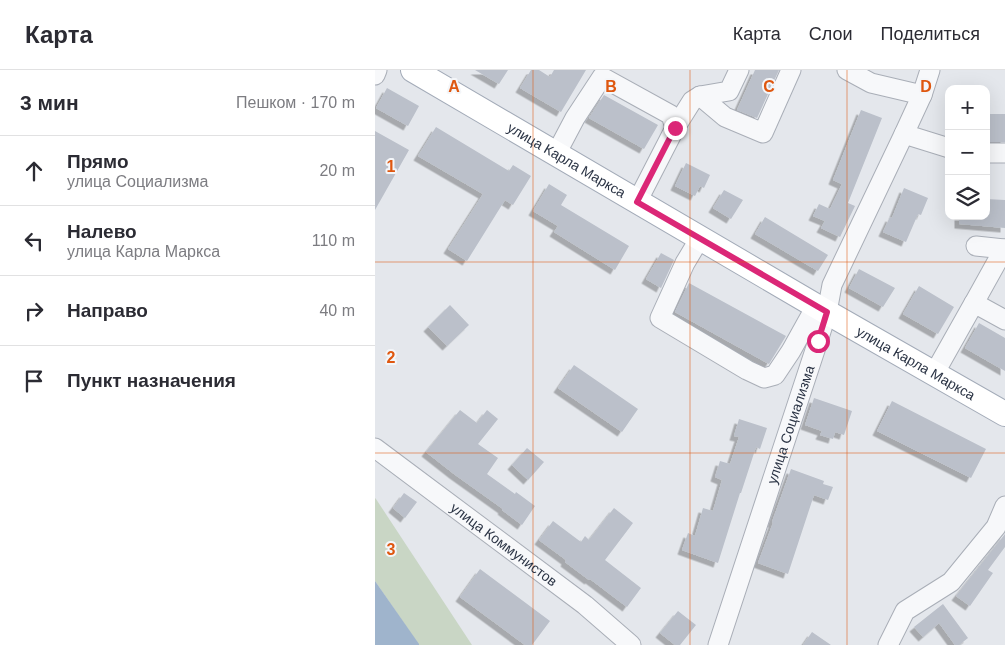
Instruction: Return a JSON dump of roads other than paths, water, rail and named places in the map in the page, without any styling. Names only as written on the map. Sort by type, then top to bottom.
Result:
[{"type":"main road","name":"улица Карла Маркса","points":[[413,70],[637,202],[1005,414]]},
{"type":"street","points":[[375,75],[377,70]]},
{"type":"street","points":[[637,202],[675,128],[692,100],[700,96],[729,92],[739,70]]},
{"type":"street","points":[[700,96],[725,117],[763,133],[791,70]]},
{"type":"street","points":[[847,70],[871,84],[922,95]]},
{"type":"street","name":"улица Социализма","points":[[718,645],[822,309],[922,95],[930,70]]},
{"type":"street","points":[[556,154],[575,118],[602,77],[671,115],[675,128]]},
{"type":"street","points":[[904,134],[945,147]]},
{"type":"street","points":[[990,153],[1005,153]]},
{"type":"street","points":[[700,238],[685,263],[660,318],[747,370],[765,378],[775,375],[822,309]]},
{"type":"street","points":[[934,374],[1005,249],[976,246]]},
{"type":"street","points":[[974,303],[1005,320]]},
{"type":"street","name":"улица Коммунистов","points":[[375,448],[577,599],[631,645]]},
{"type":"street","points":[[889,645],[905,611],[951,582],[996,527],[1005,506]]},
{"type":"water","points":[[375,581],[419,644],[419,645],[375,645]]}]
